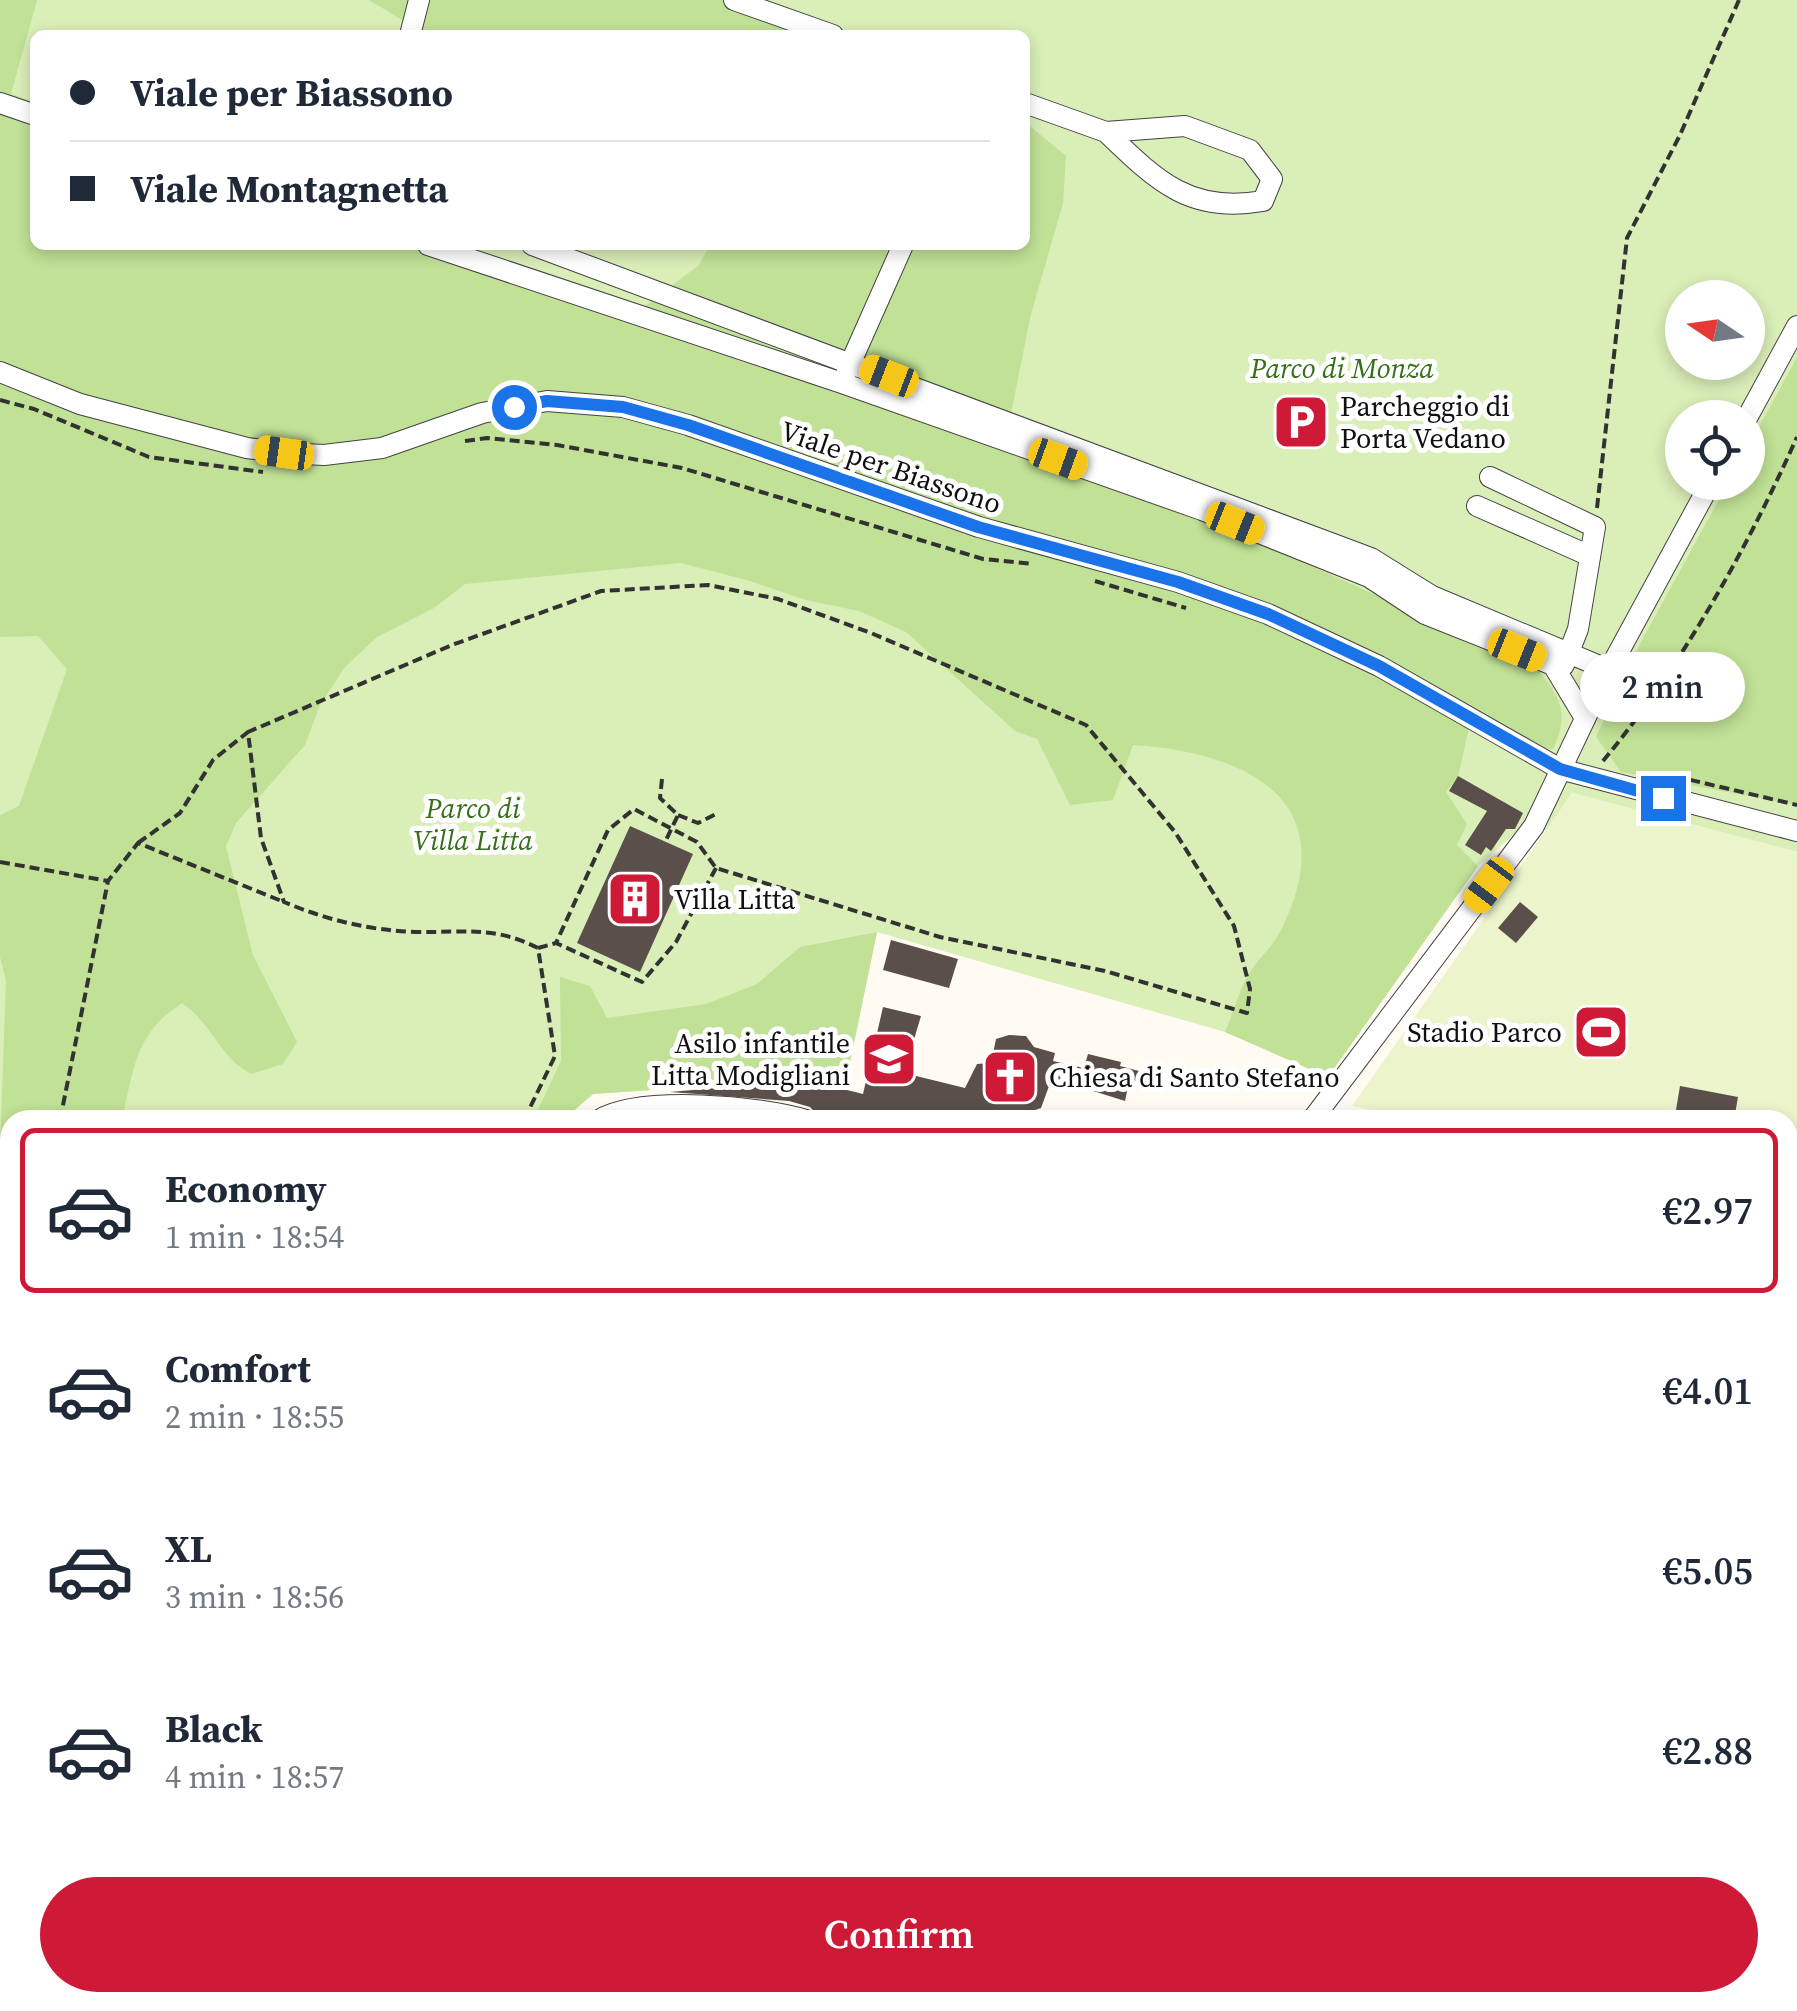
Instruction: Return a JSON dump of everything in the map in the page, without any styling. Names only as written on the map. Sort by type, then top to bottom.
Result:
[{"type":"street","points":[[411,30],[419,0]]},
{"type":"street","points":[[734,0],[819,30]]},
{"type":"street","points":[[0,103],[30,112]]},
{"type":"street","points":[[1030,105],[1106,132],[1162,185],[1229,206],[1264,201],[1272,179],[1250,150],[1185,126],[1106,132]]},
{"type":"street","points":[[443,250],[842,383],[1202,510],[1370,576],[1425,614],[1554,665],[1585,718]]},
{"type":"street","points":[[546,250],[1371,558],[1432,596],[1610,670]]},
{"type":"street","points":[[842,383],[901,250]]},
{"type":"street","points":[[1757,400],[1797,326]]},
{"type":"street","name":"Viale per Biassono","points":[[0,372],[80,404],[247,448],[284,453],[324,455],[382,448],[482,413],[547,401],[623,407],[688,425],[978,527],[1178,582],[1268,614],[1379,666],[1560,769],[1797,831]]},
{"type":"street","points":[[1490,477],[1595,526],[1578,629],[1560,674]]},
{"type":"street","points":[[1320,1110],[1534,826],[1585,718],[1701,500]]},
{"type":"street","points":[[1477,506],[1590,556]]},
{"type":"street","points":[[631,1110],[770,1110]]},
{"type":"path","points":[[1595,526],[1627,238],[1680,136],[1739,0]]},
{"type":"path","points":[[488,438],[557,445],[682,468],[753,486],[983,560],[1041,564]]},
{"type":"path","points":[[1592,773],[1632,725],[1759,523],[1797,438]]},
{"type":"path","points":[[1092,580],[1195,610]]},
{"type":"path","points":[[62,1110],[108,881],[138,843],[180,813],[213,760],[248,732],[452,645],[601,590],[708,585],[778,599],[871,633],[1086,725],[1175,832],[1234,926],[1250,989],[1246,1013],[1105,971],[940,937],[716,868],[698,842],[634,809],[608,830],[556,943]]},
{"type":"path","points":[[248,732],[261,838],[284,902]]},
{"type":"path","points":[[1657,772],[1797,805]]},
{"type":"path","points":[[662,779],[660,798],[678,815],[698,824],[716,814]]},
{"type":"path","points":[[665,842],[678,815]]},
{"type":"path","points":[[138,843],[335,923],[414,932],[490,929],[538,948],[556,943],[642,982],[676,942],[716,868]]},
{"type":"path","points":[[0,862],[108,881]]},
{"type":"path","points":[[529,1110],[555,1056],[538,948]]},
{"type":"green space","points":[[0,0],[1797,0],[1797,852],[1572,793],[1547,831],[1528,822],[1478,866],[1328,1077],[1225,1032],[877,932],[847,1077],[593,1094],[575,1110],[0,1110]]},
{"type":"green space","points":[[0,0],[37,0],[11,94],[30,100],[30,250],[478,250],[645,306],[699,265],[707,250],[1030,250],[1030,126],[1066,156],[1063,203],[1030,318],[1008,429],[1537,668],[1557,698],[1562,716],[1553,749],[1542,750],[1471,719],[1458,776],[1446,792],[1467,824],[1457,845],[1478,866],[1328,1077],[1225,1032],[1248,975],[1280,932],[1298,887],[1301,849],[1293,818],[1275,792],[1248,773],[1214,759],[1133,745],[1113,800],[1070,805],[1037,739],[1015,731],[906,632],[859,611],[806,600],[681,563],[465,584],[434,608],[377,637],[345,667],[320,705],[305,745],[236,823],[226,846],[253,955],[297,1042],[283,1064],[251,1074],[231,1059],[201,1020],[182,1003],[147,1037],[124,1110],[1,1110],[6,981],[0,957],[0,815],[19,806],[67,669],[38,636],[0,637]]},
{"type":"green space","points":[[369,0],[734,0],[819,30],[419,30]]},
{"type":"green space","points":[[1797,357],[1797,805],[1621,772],[1596,737],[1635,653],[1719,500],[1765,500],[1765,416]]},
{"type":"green space","name":"Stadio Parco","points":[[1572,793],[1797,852],[1797,1110],[1371,1110],[1352,1106]]},
{"type":"green space","points":[[877,932],[847,1077],[593,1094],[575,1110],[538,1110],[561,1061],[560,977],[590,986],[607,1018],[706,1004],[757,984],[800,947]]},
{"type":"building","points":[[1458,776],[1523,813],[1515,829],[1506,829],[1491,851],[1486,847],[1481,855],[1465,845],[1487,811],[1449,791]]},
{"type":"building","name":"Villa Litta","points":[[630,826],[693,854],[640,972],[577,943]]},
{"type":"building","points":[[1520,902],[1538,917],[1516,943],[1498,928]]},
{"type":"building","points":[[891,940],[958,959],[949,988],[883,970]]},
{"type":"building","points":[[883,1007],[921,1016],[904,1073],[965,1088],[977,1064],[991,1063],[996,1039],[1009,1035],[1026,1036],[1034,1047],[1055,1053],[1053,1061],[1084,1068],[1088,1054],[1139,1071],[1134,1088],[1128,1087],[1125,1101],[1052,1078],[1041,1108],[1035,1110],[813,1110],[789,1101],[670,1092],[807,1080],[863,1094]]},
{"type":"building","points":[[1680,1086],[1738,1097],[1736,1110],[1676,1110]]},
{"type":"place","name":"Parcheggio di Porta Vedano","points":[[1301,422]]},
{"type":"place","name":"Villa Litta","points":[[635,899]]},
{"type":"place","name":"Stadio Parco","points":[[1601,1032]]},
{"type":"place","name":"Asilo infantile Litta Modigliani","points":[[889,1059]]},
{"type":"place","name":"Chiesa di Santo Stefano","points":[[1010,1077]]},
{"type":"route","points":[[514,407],[547,401],[623,407],[688,425],[978,527],[1178,582],[1268,614],[1379,666],[1560,769],[1663,798]]},
{"type":"park label","name":"Parco di Monza","points":[[1342,368]]},
{"type":"park label","name":"Parco di Villa Litta","points":[[473,824]]}]
